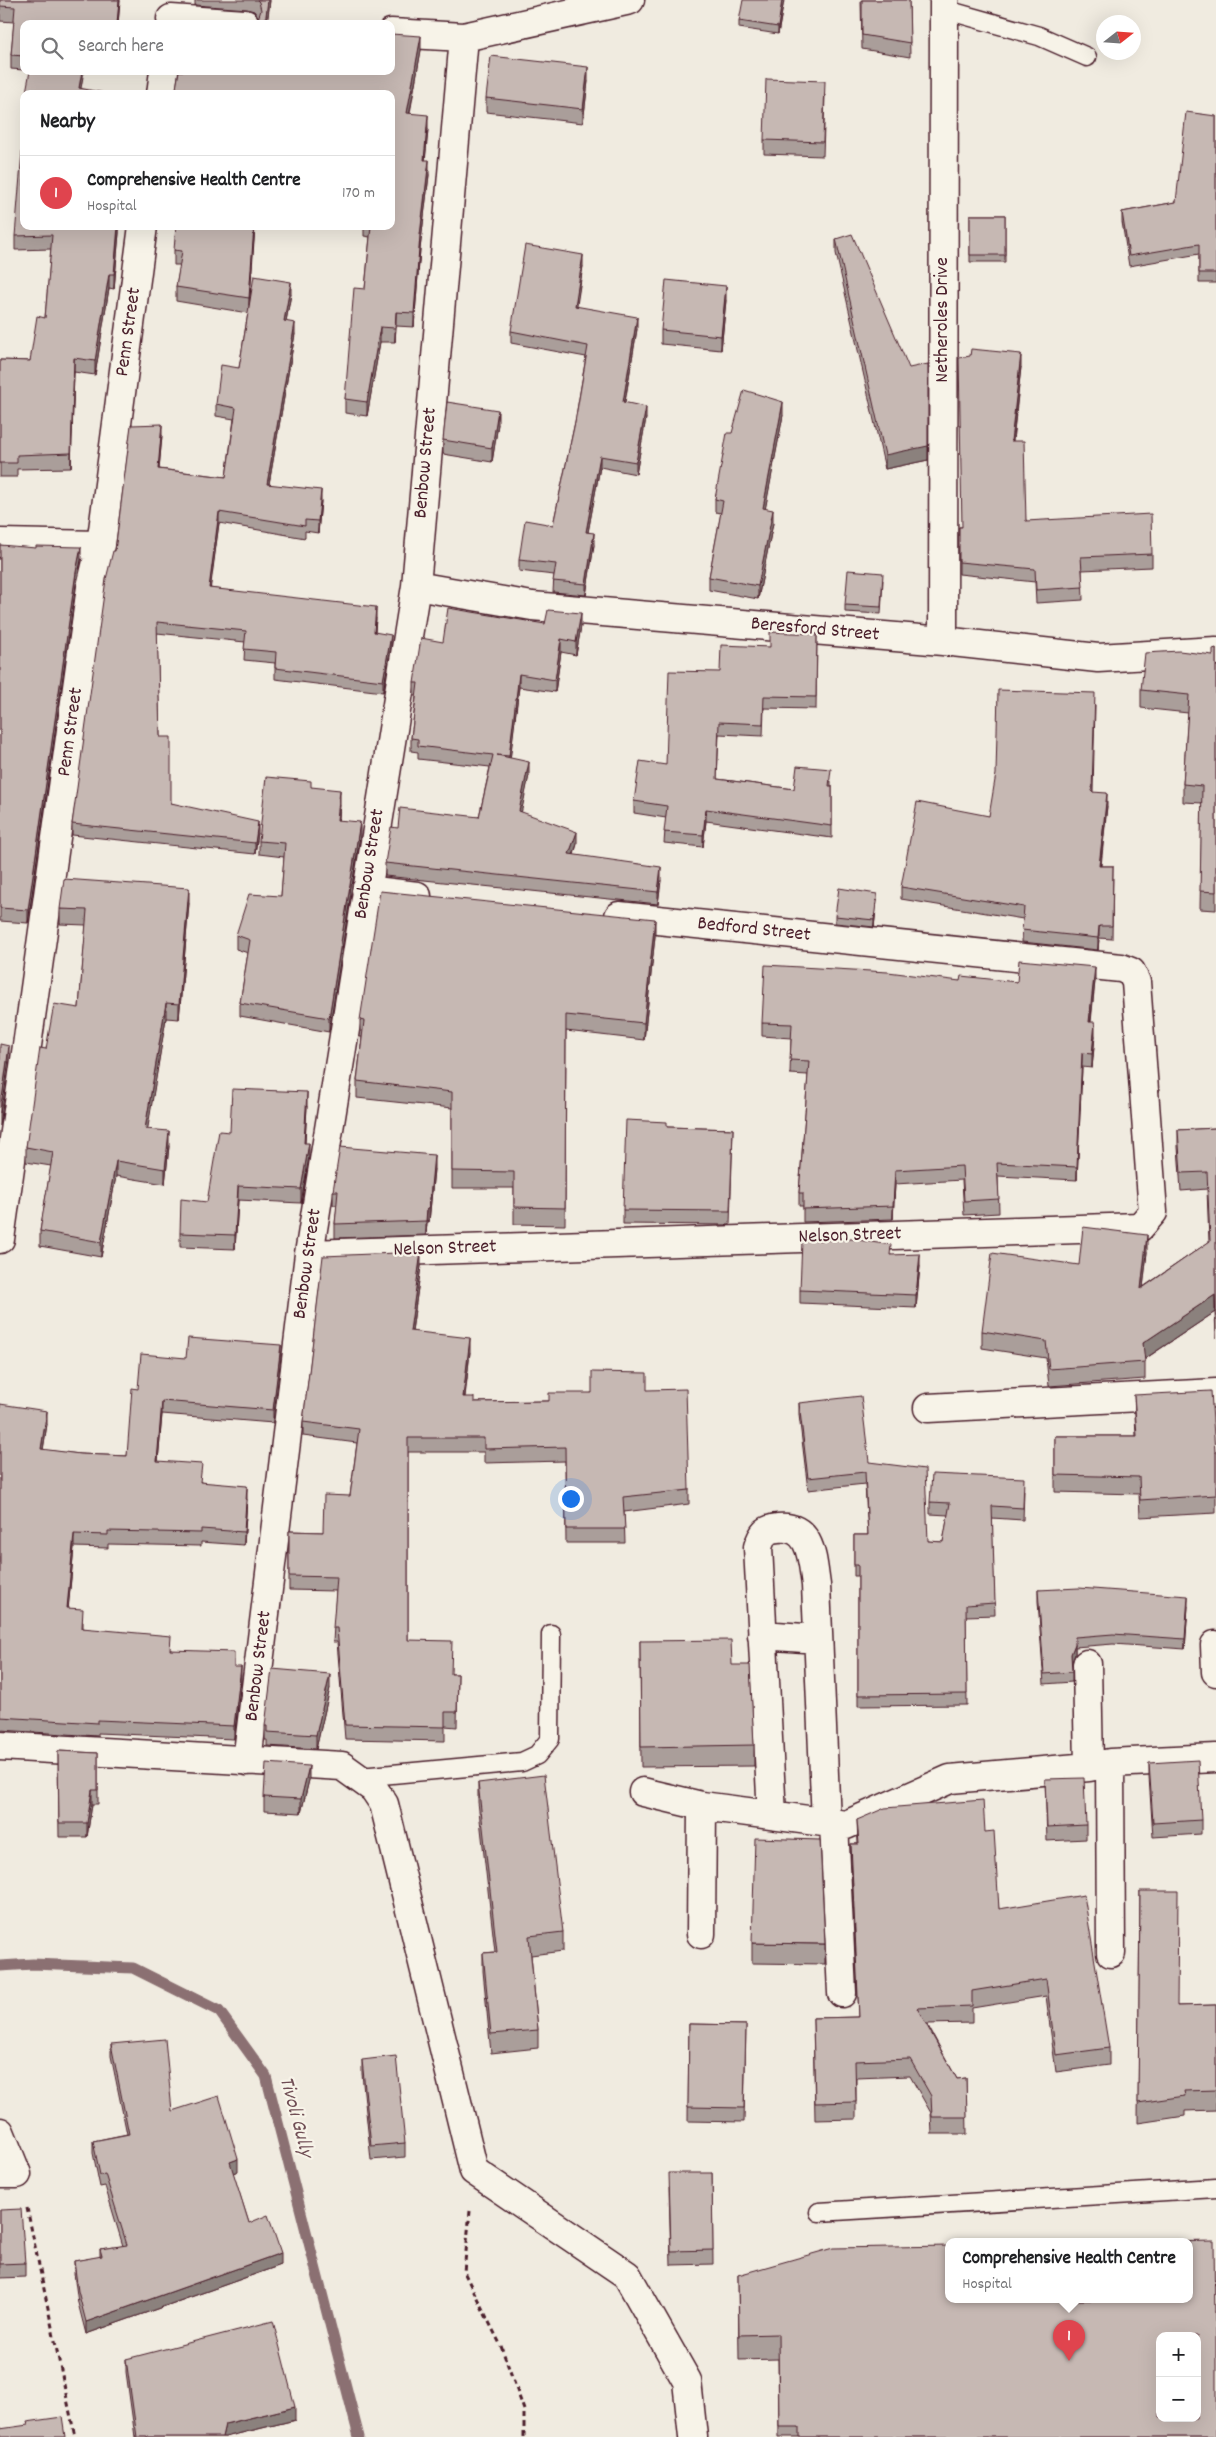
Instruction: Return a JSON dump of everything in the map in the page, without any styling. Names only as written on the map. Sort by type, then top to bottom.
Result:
[{"type":"street","points":[[395,33],[464,37],[630,0]]},
{"type":"street","name":"Netheroles Drive","points":[[943,641],[944,5]]},
{"type":"street","points":[[172,14],[216,20]]},
{"type":"street","name":"Benbow Street","points":[[247,1761],[309,1254],[416,586],[464,37]]},
{"type":"street","points":[[162,90],[163,75]]},
{"type":"street","name":"Penn Street","points":[[0,1239],[91,588],[101,544],[142,230]]},
{"type":"street","points":[[0,543],[101,544]]},
{"type":"street","name":"Beresford Street","points":[[416,586],[532,606],[943,641],[1098,658],[1216,651]]},
{"type":"street","points":[[366,890],[446,899]]},
{"type":"street","name":"Bedford Street","points":[[594,914],[1121,968],[1131,972],[1136,982]]},
{"type":"street","name":"Nelson Street","points":[[309,1254],[1140,1227],[1153,1212],[1136,982]]},
{"type":"street","points":[[928,1408],[1216,1393]]},
{"type":"street","points":[[772,1815],[758,1547],[763,1533],[771,1528],[790,1527],[801,1533],[806,1540],[812,1557],[816,1585],[842,1993]]},
{"type":"street","points":[[762,1635],[818,1639]]},
{"type":"street","points":[[1215,1645],[1216,1672]]},
{"type":"street","points":[[1087,1664],[1099,1765],[1111,1953]]},
{"type":"street","points":[[0,1746],[342,1766],[360,1777],[374,1789],[384,1804],[474,2171],[627,2275],[687,2380],[693,2437]]},
{"type":"street","points":[[643,1792],[702,1806],[846,1825],[950,1779],[1099,1765],[1216,1758]]},
{"type":"street","points":[[701,1934],[702,1806]]},
{"type":"street","points":[[0,2132],[8,2174]]},
{"type":"lane","points":[[944,5],[1039,36],[1087,57]]},
{"type":"lane","points":[[360,1777],[522,1762],[537,1755],[550,1740],[551,1634]]},
{"type":"lane","points":[[819,2212],[1216,2188]]},
{"type":"path","points":[[474,2171],[464,2272],[501,2346],[524,2410],[524,2437]]},
{"type":"path","points":[[8,2174],[32,2222],[75,2437]]},
{"type":"building","points":[[0,0],[119,0],[117,20],[20,20],[20,56],[11,55],[15,7],[0,6]]},
{"type":"building","points":[[257,0],[268,0],[266,20],[257,20],[261,10]]},
{"type":"building","points":[[743,0],[782,0],[778,27],[739,21]]},
{"type":"building","points":[[862,0],[909,0],[910,43],[862,35]]},
{"type":"building","points":[[395,34],[421,36],[407,113],[428,115],[424,160],[429,160],[420,235],[414,313],[396,312],[395,328],[380,327],[367,402],[345,399],[354,288],[365,289],[371,230],[395,230],[395,90],[176,90],[178,75],[395,75]]},
{"type":"building","points":[[491,56],[588,67],[583,109],[486,98]]},
{"type":"building","points":[[29,75],[81,75],[79,88],[89,90],[26,90]]},
{"type":"building","points":[[766,79],[825,81],[823,142],[764,140]]},
{"type":"building","points":[[1186,112],[1216,116],[1216,273],[1199,273],[1199,244],[1129,256],[1122,212],[1176,202]]},
{"type":"building","points":[[20,176],[20,230],[118,230],[114,274],[109,274],[95,361],[74,358],[71,453],[17,455],[17,463],[0,463],[0,360],[30,361],[37,316],[45,318],[52,235],[15,236]]},
{"type":"building","points":[[970,215],[1005,215],[1005,255],[970,255]]},
{"type":"building","points":[[176,230],[254,230],[249,298],[176,287],[182,251],[174,250]]},
{"type":"building","points":[[852,234],[909,368],[928,364],[928,446],[885,455],[836,239]]},
{"type":"building","points":[[525,245],[583,255],[575,306],[637,317],[623,402],[646,407],[636,462],[600,456],[586,532],[594,533],[586,584],[553,581],[556,564],[519,560],[525,520],[553,525],[575,422],[588,346],[511,331]]},
{"type":"building","points":[[254,276],[291,282],[284,321],[295,323],[267,484],[321,490],[318,521],[305,520],[305,526],[219,512],[209,588],[376,607],[374,632],[391,635],[383,681],[275,668],[276,652],[244,649],[246,631],[157,622],[160,737],[171,737],[171,803],[258,822],[255,843],[72,824],[106,579],[113,551],[115,551],[131,425],[162,424],[158,469],[226,477],[236,408],[216,404],[221,365],[239,368]]},
{"type":"building","points":[[666,280],[726,286],[721,336],[661,330]]},
{"type":"building","points":[[971,349],[1021,354],[1011,441],[1024,441],[1026,521],[1151,514],[1152,554],[1081,557],[1083,587],[1036,590],[1035,569],[959,562],[959,527],[962,527],[959,358],[970,356]]},
{"type":"building","points":[[744,390],[783,402],[763,508],[773,510],[758,586],[709,577],[723,501],[715,499],[727,433],[732,433]]},
{"type":"building","points":[[447,402],[498,410],[492,448],[443,440]]},
{"type":"building","points":[[0,545],[36,548],[36,546],[81,547],[28,910],[0,908]]},
{"type":"building","points":[[848,570],[883,573],[881,607],[845,605]]},
{"type":"building","points":[[448,608],[545,624],[548,610],[581,613],[576,642],[561,639],[555,680],[519,674],[509,756],[497,755],[529,762],[519,811],[577,832],[569,854],[661,867],[658,892],[385,863],[391,827],[398,828],[400,808],[479,817],[493,755],[418,746],[418,739],[411,738],[418,683],[414,683],[421,638],[443,642]]},
{"type":"building","points":[[770,632],[817,634],[816,697],[764,696],[763,724],[719,722],[717,779],[794,789],[797,766],[831,769],[829,786],[832,786],[832,826],[706,809],[703,835],[664,832],[667,806],[634,801],[640,761],[666,765],[669,671],[720,672],[721,645],[770,647]]},
{"type":"building","points":[[1216,648],[1216,892],[1200,891],[1202,786],[1183,784],[1189,695],[1141,690],[1145,653],[1179,651],[1213,655],[1213,649]]},
{"type":"building","points":[[998,690],[1095,693],[1092,792],[1107,793],[1099,866],[1113,866],[1112,926],[1099,926],[1098,938],[1022,930],[1024,907],[901,887],[917,802],[989,816],[996,774]]},
{"type":"building","points":[[266,777],[311,781],[311,787],[340,790],[337,820],[360,822],[329,1018],[240,1003],[250,940],[236,935],[249,894],[281,896],[285,843],[259,841]]},
{"type":"building","points":[[64,879],[189,888],[179,1004],[166,1003],[145,1129],[169,1131],[165,1169],[116,1161],[101,1242],[40,1231],[53,1152],[26,1147],[40,1048],[46,1049],[54,1004],[79,1008],[87,910],[60,909]]},
{"type":"building","points":[[839,888],[877,894],[874,920],[835,916]]},
{"type":"building","points":[[380,891],[655,919],[644,1023],[566,1015],[565,1208],[514,1207],[514,1172],[452,1171],[452,1092],[357,1081],[364,1021],[360,1020]]},
{"type":"building","points":[[1019,960],[1095,967],[1089,1022],[1095,1022],[1092,1054],[1082,1053],[1077,1167],[997,1163],[999,1199],[964,1201],[962,1166],[895,1170],[893,1206],[803,1209],[803,1193],[799,1193],[809,1061],[790,1060],[792,1024],[762,1023],[765,965],[888,972],[960,981],[961,976],[1017,982]]},
{"type":"building","points":[[0,1044],[9,1046],[0,1113]]},
{"type":"building","points":[[232,1089],[307,1092],[304,1143],[309,1143],[301,1189],[238,1186],[235,1235],[180,1233],[181,1199],[207,1202],[219,1131],[230,1132]]},
{"type":"building","points":[[626,1120],[667,1122],[667,1127],[733,1129],[730,1211],[623,1210]]},
{"type":"building","points":[[1216,1128],[1216,1321],[1215,1295],[1143,1343],[1145,1362],[1049,1369],[1046,1341],[982,1331],[992,1253],[1079,1265],[1083,1227],[1147,1235],[1141,1289],[1210,1241],[1207,1172],[1181,1173],[1178,1130]]},
{"type":"building","points":[[340,1147],[434,1155],[426,1221],[335,1224],[338,1191],[333,1191]]},
{"type":"building","points":[[851,1239],[891,1245],[890,1255],[920,1254],[916,1295],[800,1290],[802,1241]]},
{"type":"building","points":[[421,1252],[410,1331],[470,1338],[463,1397],[474,1397],[474,1402],[549,1401],[549,1393],[592,1393],[592,1372],[647,1373],[647,1390],[686,1389],[689,1490],[623,1497],[625,1529],[566,1529],[565,1447],[484,1449],[484,1438],[408,1438],[408,1640],[452,1641],[451,1674],[458,1674],[457,1712],[445,1712],[445,1727],[345,1725],[337,1628],[333,1628],[337,1577],[289,1576],[289,1531],[323,1532],[324,1495],[350,1496],[359,1429],[303,1422],[323,1256]]},
{"type":"building","points":[[188,1338],[281,1345],[273,1410],[162,1401],[157,1461],[202,1464],[200,1482],[247,1486],[244,1532],[201,1529],[201,1533],[108,1531],[108,1535],[74,1534],[67,1608],[83,1609],[82,1628],[171,1636],[170,1650],[234,1652],[234,1667],[241,1667],[234,1726],[98,1720],[98,1723],[0,1717],[0,1404],[47,1411],[41,1449],[80,1454],[127,1456],[132,1388],[138,1389],[141,1354],[186,1358]]},
{"type":"building","points":[[1211,1391],[1216,1452],[1216,1495],[1140,1500],[1139,1477],[1055,1475],[1055,1436],[1137,1436],[1134,1395]]},
{"type":"building","points":[[861,1396],[869,1462],[925,1469],[928,1541],[943,1542],[950,1503],[930,1502],[932,1474],[1024,1478],[1023,1508],[992,1506],[995,1603],[966,1605],[967,1694],[858,1695],[858,1565],[854,1565],[854,1535],[868,1535],[865,1472],[808,1478],[799,1403]]},
{"type":"building","points":[[1079,1588],[1188,1596],[1185,1639],[1113,1634],[1075,1637],[1075,1644],[1071,1654],[1072,1672],[1044,1674],[1038,1590]]},
{"type":"building","points":[[731,1640],[732,1665],[750,1665],[754,1745],[641,1747],[640,1641]]},
{"type":"building","points":[[272,1669],[330,1674],[316,1735],[267,1732],[267,1726],[265,1726]]},
{"type":"building","points":[[58,1751],[98,1753],[98,1790],[92,1790],[87,1823],[59,1823]]},
{"type":"building","points":[[1198,1760],[1201,1820],[1153,1823],[1149,1763]]},
{"type":"building","points":[[266,1763],[309,1766],[301,1799],[264,1797]]},
{"type":"building","points":[[544,1775],[563,1932],[529,1936],[538,2030],[491,2034],[483,1953],[497,1952],[478,1783]]},
{"type":"building","points":[[1084,1778],[1086,1825],[1047,1827],[1045,1779]]},
{"type":"building","points":[[983,1800],[985,1832],[994,1831],[999,1909],[1084,1895],[1109,2048],[1056,2055],[1046,1979],[972,1991],[972,2006],[917,2008],[957,2079],[966,2078],[967,2117],[932,2117],[931,2096],[910,2059],[855,2061],[856,2102],[815,2103],[813,2018],[859,2017],[851,1844],[859,1844],[857,1820],[885,1808]]},
{"type":"building","points":[[755,1838],[820,1840],[825,1944],[752,1943]]},
{"type":"building","points":[[1140,1891],[1178,1891],[1177,2006],[1216,2005],[1216,2090],[1184,2091],[1185,2096],[1138,2103]]},
{"type":"building","points":[[689,2024],[746,2025],[744,2108],[688,2107]]},
{"type":"building","points":[[165,2039],[172,2111],[219,2096],[238,2159],[230,2162],[249,2223],[268,2215],[281,2253],[86,2322],[78,2291],[74,2261],[102,2256],[100,2249],[127,2245],[105,2174],[100,2175],[93,2141],[129,2134],[111,2044]]},
{"type":"building","points":[[396,2056],[405,2143],[371,2146],[362,2060]]},
{"type":"building","points":[[669,2173],[712,2173],[713,2250],[671,2251]]},
{"type":"building","points":[[21,2209],[25,2263],[0,2264],[0,2210]]},
{"type":"building","points":[[1193,2241],[1214,2241],[1216,2437],[799,2437],[799,2427],[779,2427],[778,2334],[739,2335],[738,2275],[833,2248],[945,2246],[945,2303],[1193,2303]]},
{"type":"building","points":[[273,2321],[295,2407],[225,2424],[222,2437],[137,2437],[126,2359]]},
{"type":"building","points":[[62,2417],[65,2437],[0,2437],[0,2429],[28,2425],[27,2422]]},
{"type":"waterway","name":"Tivoli Gully","points":[[0,1966],[33,1964],[133,1968],[219,2011],[266,2076],[359,2437]]},
{"type":"place","name":"Comprehensive Health Centre","points":[[1069,2361]]}]
